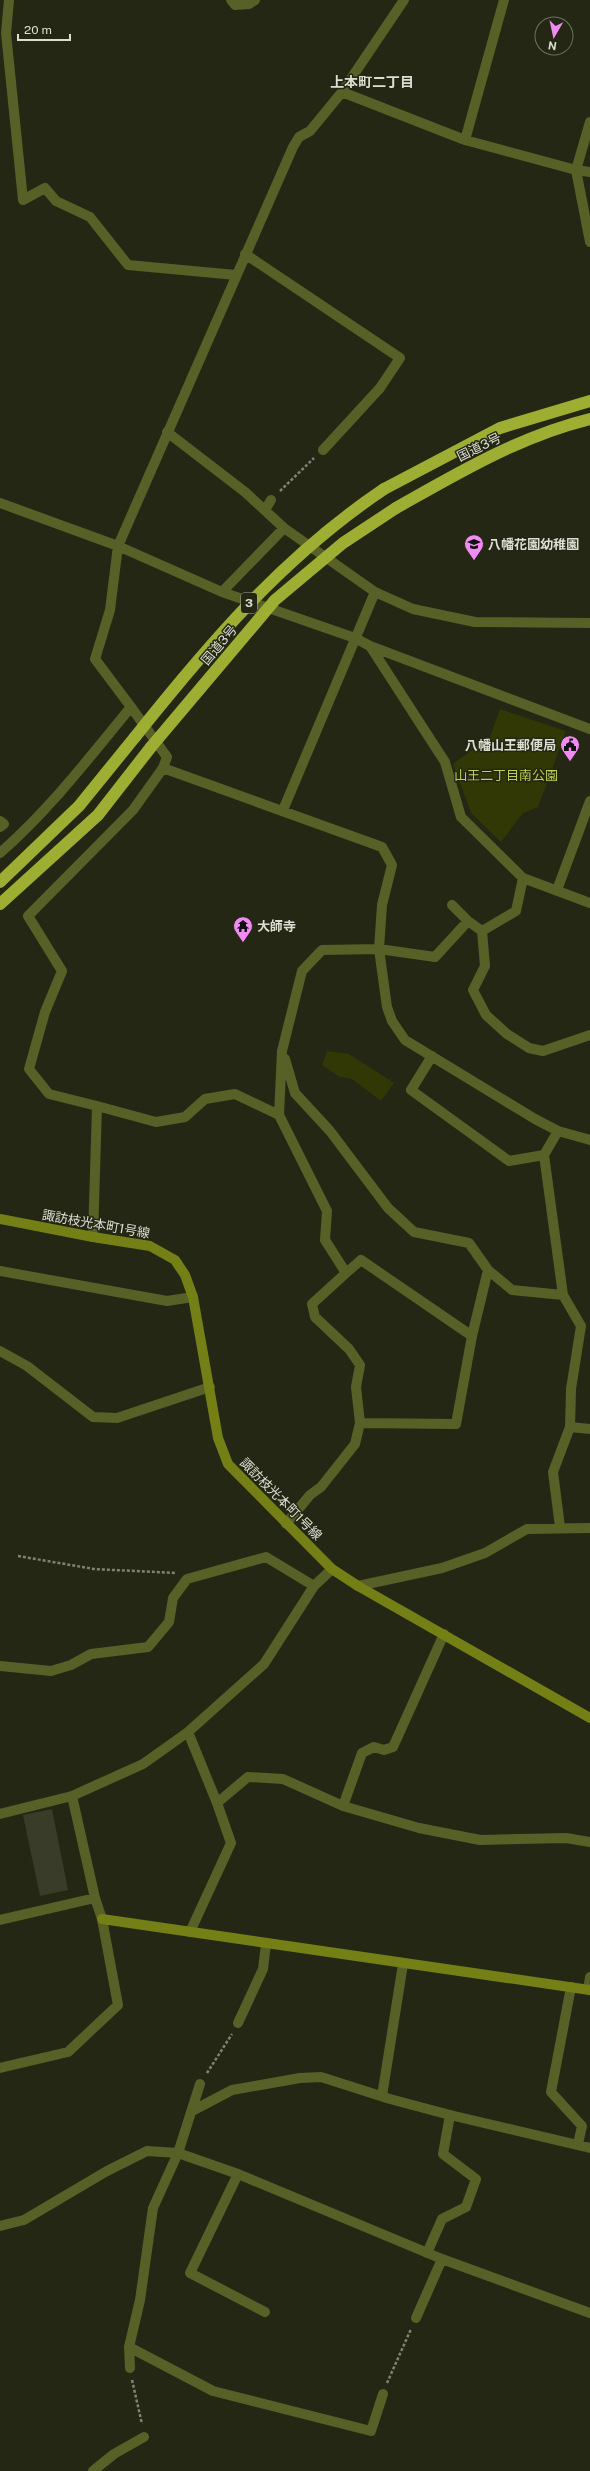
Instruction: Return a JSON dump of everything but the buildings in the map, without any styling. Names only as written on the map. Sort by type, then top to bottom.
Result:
[{"type":"highway","name":"国道3号","points":[[0,882],[79,806],[204,651],[267,584],[352,511],[384,489],[500,428],[590,401]]},
{"type":"highway","name":"国道3号","points":[[0,904],[98,815],[151,747],[275,600],[343,543],[396,508],[484,458],[564,426],[590,419]]},
{"type":"street","points":[[0,4],[6,0]]},
{"type":"street","points":[[9,0],[6,33],[23,200],[45,188],[56,201],[90,216],[128,265],[236,275]]},
{"type":"street","points":[[231,0],[235,4],[249,4],[255,0]]},
{"type":"street","points":[[279,1115],[235,1094],[205,1099],[185,1117],[156,1122],[49,1094],[29,1069],[45,1012],[62,971],[28,916],[133,810],[163,768],[167,757],[95,659],[110,610],[118,546],[245,254],[299,137],[310,130],[342,92],[404,0]]},
{"type":"street","points":[[466,140],[504,0]]},
{"type":"street","points":[[342,92],[466,140],[576,170],[590,172]]},
{"type":"street","points":[[590,122],[576,170],[590,242]]},
{"type":"street","points":[[245,254],[400,358],[380,388],[323,450]]},
{"type":"street","points":[[167,432],[265,510],[284,528],[375,592],[413,609],[475,622],[590,623]]},
{"type":"street","points":[[265,510],[271,500]]},
{"type":"street","points":[[0,503],[118,546],[222,592],[355,638],[370,646],[590,729]]},
{"type":"street","points":[[222,592],[284,528]]},
{"type":"street","points":[[283,810],[375,592]]},
{"type":"street","points":[[370,646],[445,762],[461,817],[523,878],[590,903]]},
{"type":"street","points":[[0,853],[30,826],[76,776],[131,707]]},
{"type":"street","points":[[163,768],[187,778],[283,810],[382,848],[392,865],[382,905],[379,949],[386,1007],[392,1021],[405,1040],[558,1131],[590,1140]]},
{"type":"street","points":[[557,890],[590,802]]},
{"type":"street","points":[[0,820],[4,824],[0,828]]},
{"type":"street","points":[[482,931],[516,911],[523,878]]},
{"type":"street","points":[[452,905],[468,921],[482,931],[485,966],[473,990],[486,1015],[529,1048],[543,1051],[590,1034]]},
{"type":"street","points":[[346,1273],[325,1240],[326,1211],[279,1115],[282,1051],[302,971],[322,950],[379,949],[436,957],[468,921]]},
{"type":"street","points":[[282,1051],[295,1093],[330,1131],[388,1208],[414,1232],[469,1243],[488,1270],[512,1290],[563,1296]]},
{"type":"street","points":[[432,1056],[411,1090],[509,1162],[544,1155]]},
{"type":"street","points":[[93,1237],[97,1106]]},
{"type":"street","points":[[558,1131],[544,1155],[563,1296],[585,1327],[571,1389],[570,1427],[553,1472],[560,1527]]},
{"type":"street","name":"諏訪枝光本町1号線","points":[[0,1219],[93,1237],[150,1246],[175,1260],[185,1275],[193,1297],[218,1438],[228,1464],[332,1569],[358,1586],[590,1718]]},
{"type":"street","points":[[286,1524],[310,1495],[321,1487],[355,1444],[360,1423],[356,1387],[360,1365],[349,1349],[315,1317],[312,1304],[361,1260],[472,1336]]},
{"type":"street","points":[[360,1423],[456,1424],[472,1336],[488,1270]]},
{"type":"street","points":[[0,1271],[167,1301],[193,1297]]},
{"type":"street","points":[[0,1351],[27,1366],[93,1417],[117,1418],[210,1387]]},
{"type":"street","points":[[570,1427],[590,1429]]},
{"type":"street","points":[[358,1586],[442,1568],[485,1553],[527,1529],[560,1527],[590,1528]]},
{"type":"street","points":[[0,1666],[50,1671],[71,1665],[91,1654],[148,1647],[169,1622],[173,1598],[186,1576],[266,1557],[314,1586]]},
{"type":"street","points":[[0,1814],[72,1796],[143,1764],[188,1732],[264,1664],[314,1586],[332,1569]]},
{"type":"street","points":[[343,1806],[362,1753],[374,1747],[384,1750],[394,1747],[444,1634]]},
{"type":"street","points":[[188,1732],[217,1803],[230,1843],[190,1932]]},
{"type":"street","points":[[217,1803],[248,1777],[283,1779],[343,1806],[419,1828],[480,1840],[566,1838],[590,1842]]},
{"type":"street","points":[[0,2068],[68,2052],[118,2005],[102,1919],[95,1898],[72,1796]]},
{"type":"street","points":[[0,1920],[95,1898]]},
{"type":"street","points":[[102,1919],[571,1988],[589,1990],[590,1977]]},
{"type":"street","points":[[238,2023],[263,1969],[266,1944]]},
{"type":"street","points":[[382,2096],[403,1964]]},
{"type":"street","points":[[571,1988],[551,2092],[582,2126],[578,2144]]},
{"type":"street","points":[[192,2112],[232,2090],[300,2078],[321,2076],[382,2096],[450,2115],[590,2148]]},
{"type":"street","points":[[130,2368],[129,2347],[140,2300],[153,2208],[178,2153],[200,2084]]},
{"type":"street","points":[[427,2253],[442,2219],[466,2207],[476,2179],[443,2154],[450,2115]]},
{"type":"street","points":[[0,2226],[24,2220],[107,2171],[147,2151],[178,2153],[238,2174],[427,2253],[590,2313]]},
{"type":"street","points":[[238,2174],[190,2273],[265,2312]]},
{"type":"street","points":[[416,2318],[442,2258]]},
{"type":"street","points":[[129,2347],[213,2391],[371,2431],[383,2394]]},
{"type":"street","points":[[93,2471],[114,2454],[144,2437]]},
{"type":"path","points":[[271,500],[323,450]]},
{"type":"path","points":[[18,1556],[94,1569],[186,1576]]},
{"type":"path","points":[[200,2084],[238,2023]]},
{"type":"path","points":[[383,2394],[416,2318]]},
{"type":"path","points":[[130,2368],[144,2437]]},
{"type":"green space","name":"山王二丁目南公園","points":[[500,709],[566,731],[538,807],[523,813],[501,842],[471,813],[453,764],[490,737]]},
{"type":"green space","points":[[327,1051],[349,1054],[394,1083],[381,1101],[352,1079],[340,1077],[322,1065]]},
{"type":"place","name":"八幡花園幼稚園","points":[[474,561]]},
{"type":"place","name":"八幡山王郵便局","points":[[570,762]]},
{"type":"place","name":"大師寺","points":[[243,943]]},
{"type":"district","name":"上本町二丁目","points":[[372,82]]}]
